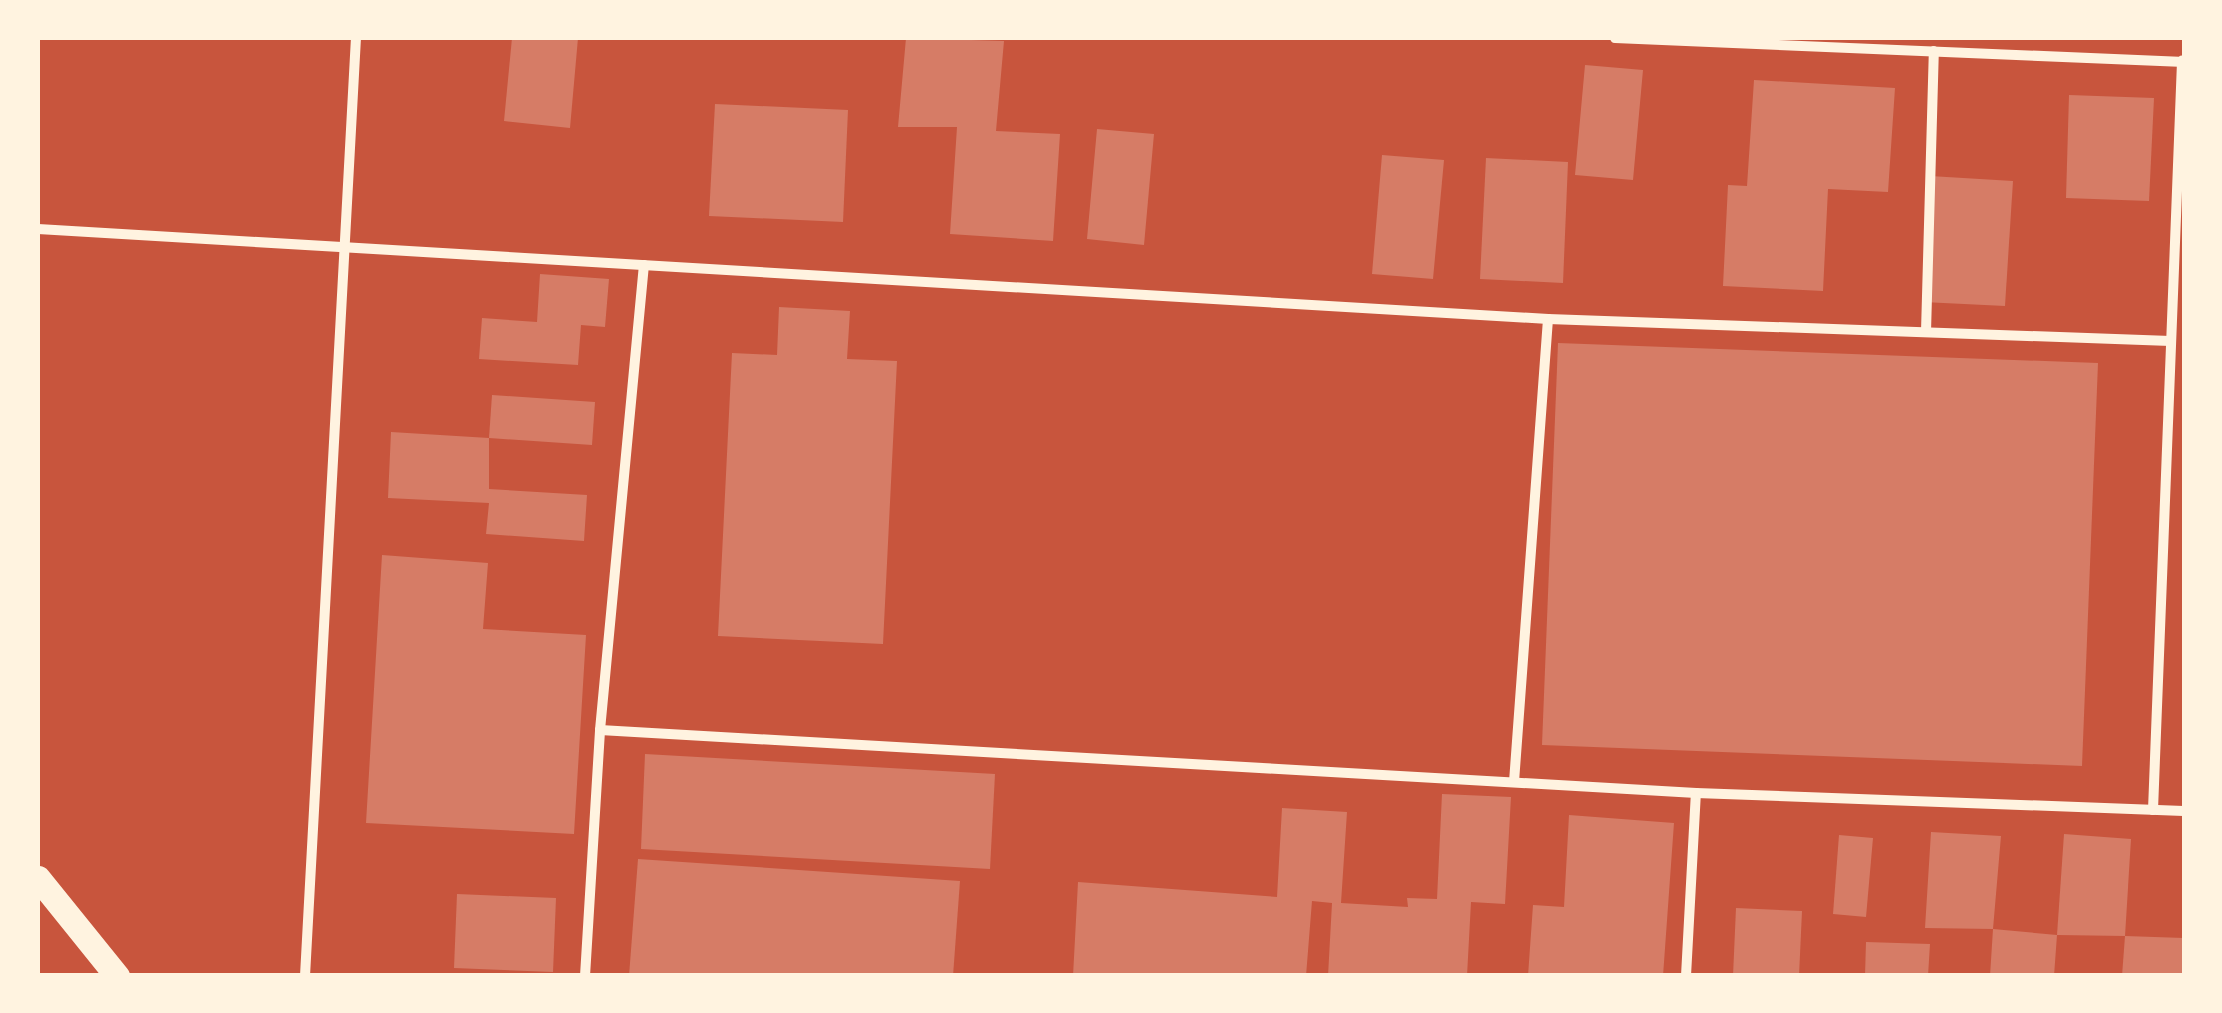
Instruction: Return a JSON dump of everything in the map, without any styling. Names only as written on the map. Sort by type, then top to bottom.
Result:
[{"type":"main road","points":[[38,878],[117,976]]},
{"type":"street","points":[[305,976],[356,38]]},
{"type":"street","points":[[1615,38],[1896,43],[1934,51],[2183,62],[2153,810]]},
{"type":"street","points":[[1926,332],[1934,51]]},
{"type":"street","points":[[38,229],[1548,318],[2171,341]]},
{"type":"street","points":[[586,976],[600,730],[644,265]]},
{"type":"street","points":[[1514,782],[1548,318]]},
{"type":"street","points":[[600,730],[1696,793],[2184,811]]},
{"type":"street","points":[[1686,976],[1696,793]]},
{"type":"building","points":[[512,38],[578,38],[570,128],[504,121]]},
{"type":"building","points":[[906,38],[1004,41],[996,131],[1060,134],[1053,241],[950,234],[957,127],[898,127]]},
{"type":"building","points":[[1585,65],[1643,70],[1633,180],[1575,175]]},
{"type":"building","points":[[1754,80],[1895,88],[1888,192],[1828,189],[1823,291],[1723,286],[1728,185],[1747,186]]},
{"type":"building","points":[[2069,95],[2154,98],[2149,201],[2066,198]]},
{"type":"building","points":[[715,104],[848,110],[843,222],[709,216]]},
{"type":"building","points":[[1097,129],[1154,134],[1144,245],[1087,239]]},
{"type":"building","points":[[1382,155],[1444,160],[1433,279],[1372,274]]},
{"type":"building","points":[[1486,158],[1568,162],[1563,283],[1480,279]]},
{"type":"building","points":[[1930,176],[2013,181],[2005,306],[1923,302]]},
{"type":"building","points":[[540,274],[609,279],[605,327],[581,325],[578,365],[479,359],[482,318],[537,322]]},
{"type":"building","points":[[779,307],[850,311],[847,359],[897,361],[883,644],[718,636],[732,353],[777,355]]},
{"type":"building","points":[[1558,343],[2098,363],[2082,766],[1542,745]]},
{"type":"building","points":[[492,395],[595,402],[592,445],[489,438]]},
{"type":"building","points":[[391,432],[489,438],[489,489],[587,495],[584,541],[486,534],[489,503],[388,498]]},
{"type":"building","points":[[382,555],[488,563],[483,629],[586,635],[574,834],[366,823]]},
{"type":"building","points":[[645,754],[995,774],[990,869],[641,849]]},
{"type":"building","points":[[1442,794],[1511,797],[1505,904],[1471,902],[1467,976],[1328,976],[1332,903],[1312,901],[1306,976],[1073,976],[1078,882],[1277,897],[1282,808],[1347,812],[1341,903],[1408,907],[1407,898],[1437,899]]},
{"type":"building","points":[[1569,815],[1674,823],[1663,976],[1528,976],[1533,905],[1564,907]]},
{"type":"building","points":[[1931,832],[2001,836],[1993,929],[1925,928]]},
{"type":"building","points":[[2064,834],[2131,839],[2125,936],[2057,935]]},
{"type":"building","points":[[1839,835],[1873,838],[1866,917],[1833,914]]},
{"type":"building","points":[[638,859],[960,881],[953,976],[629,976]]},
{"type":"building","points":[[457,894],[556,898],[553,972],[454,968]]},
{"type":"building","points":[[1736,908],[1802,911],[1799,976],[1733,976]]},
{"type":"building","points":[[1993,929],[2057,935],[2054,976],[1990,976]]},
{"type":"building","points":[[2125,936],[2184,938],[2184,976],[2122,976]]},
{"type":"building","points":[[1866,942],[1930,944],[1928,976],[1865,976]]}]
